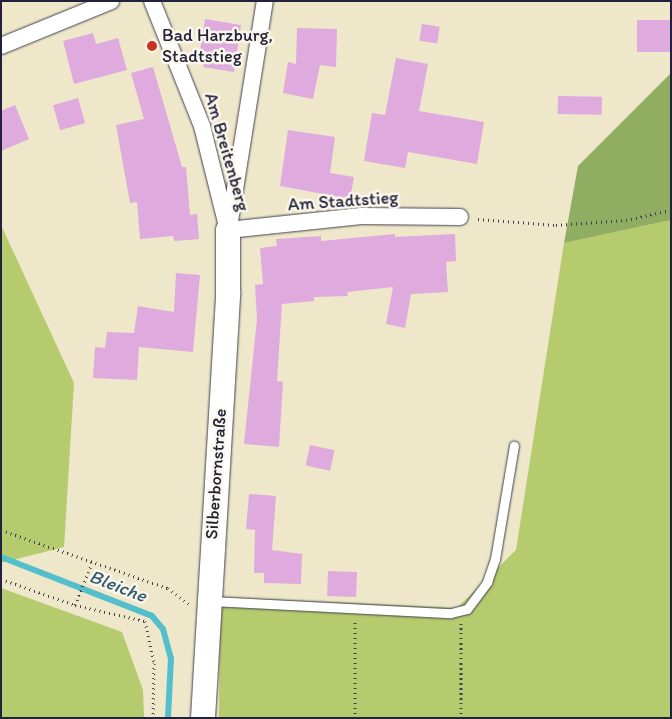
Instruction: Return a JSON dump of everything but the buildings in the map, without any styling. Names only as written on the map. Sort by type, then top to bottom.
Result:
[{"type":"street","points":[[1,46],[111,1]]},
{"type":"street","name":"Am Breitenberg","points":[[152,1],[202,126],[228,230]]},
{"type":"street","points":[[228,230],[265,1]]},
{"type":"street","name":"Am Stadtstieg","points":[[228,230],[361,216],[460,217]]},
{"type":"street","name":"Silberbornstraße","points":[[203,718],[207,612],[228,292],[228,230]]},
{"type":"lane","points":[[207,612],[355,608],[461,612],[478,598],[496,559],[514,446]]},
{"type":"path","points":[[460,217],[556,225],[626,220],[671,210]]},
{"type":"path","points":[[1,530],[154,583],[207,612]]},
{"type":"path","points":[[75,605],[92,563]]},
{"type":"path","points":[[1,579],[75,605],[145,622],[154,663],[153,718]]},
{"type":"path","points":[[355,608],[355,718]]},
{"type":"path","points":[[461,612],[461,718]]},
{"type":"green space","points":[[671,73],[671,220],[564,243],[578,166]]},
{"type":"green space","points":[[671,220],[671,718],[219,718],[220,597],[457,608],[516,550],[564,243]]},
{"type":"green space","points":[[1,225],[74,383],[64,547],[1,563]]},
{"type":"green space","points":[[1,588],[122,632],[143,690],[144,718],[1,718]]},
{"type":"waterway","name":"Bleiche","points":[[1,557],[152,616],[163,629],[171,658],[168,718]]},
{"type":"place","name":"Bad Harzburg, Stadtstieg","points":[[152,46]]}]
